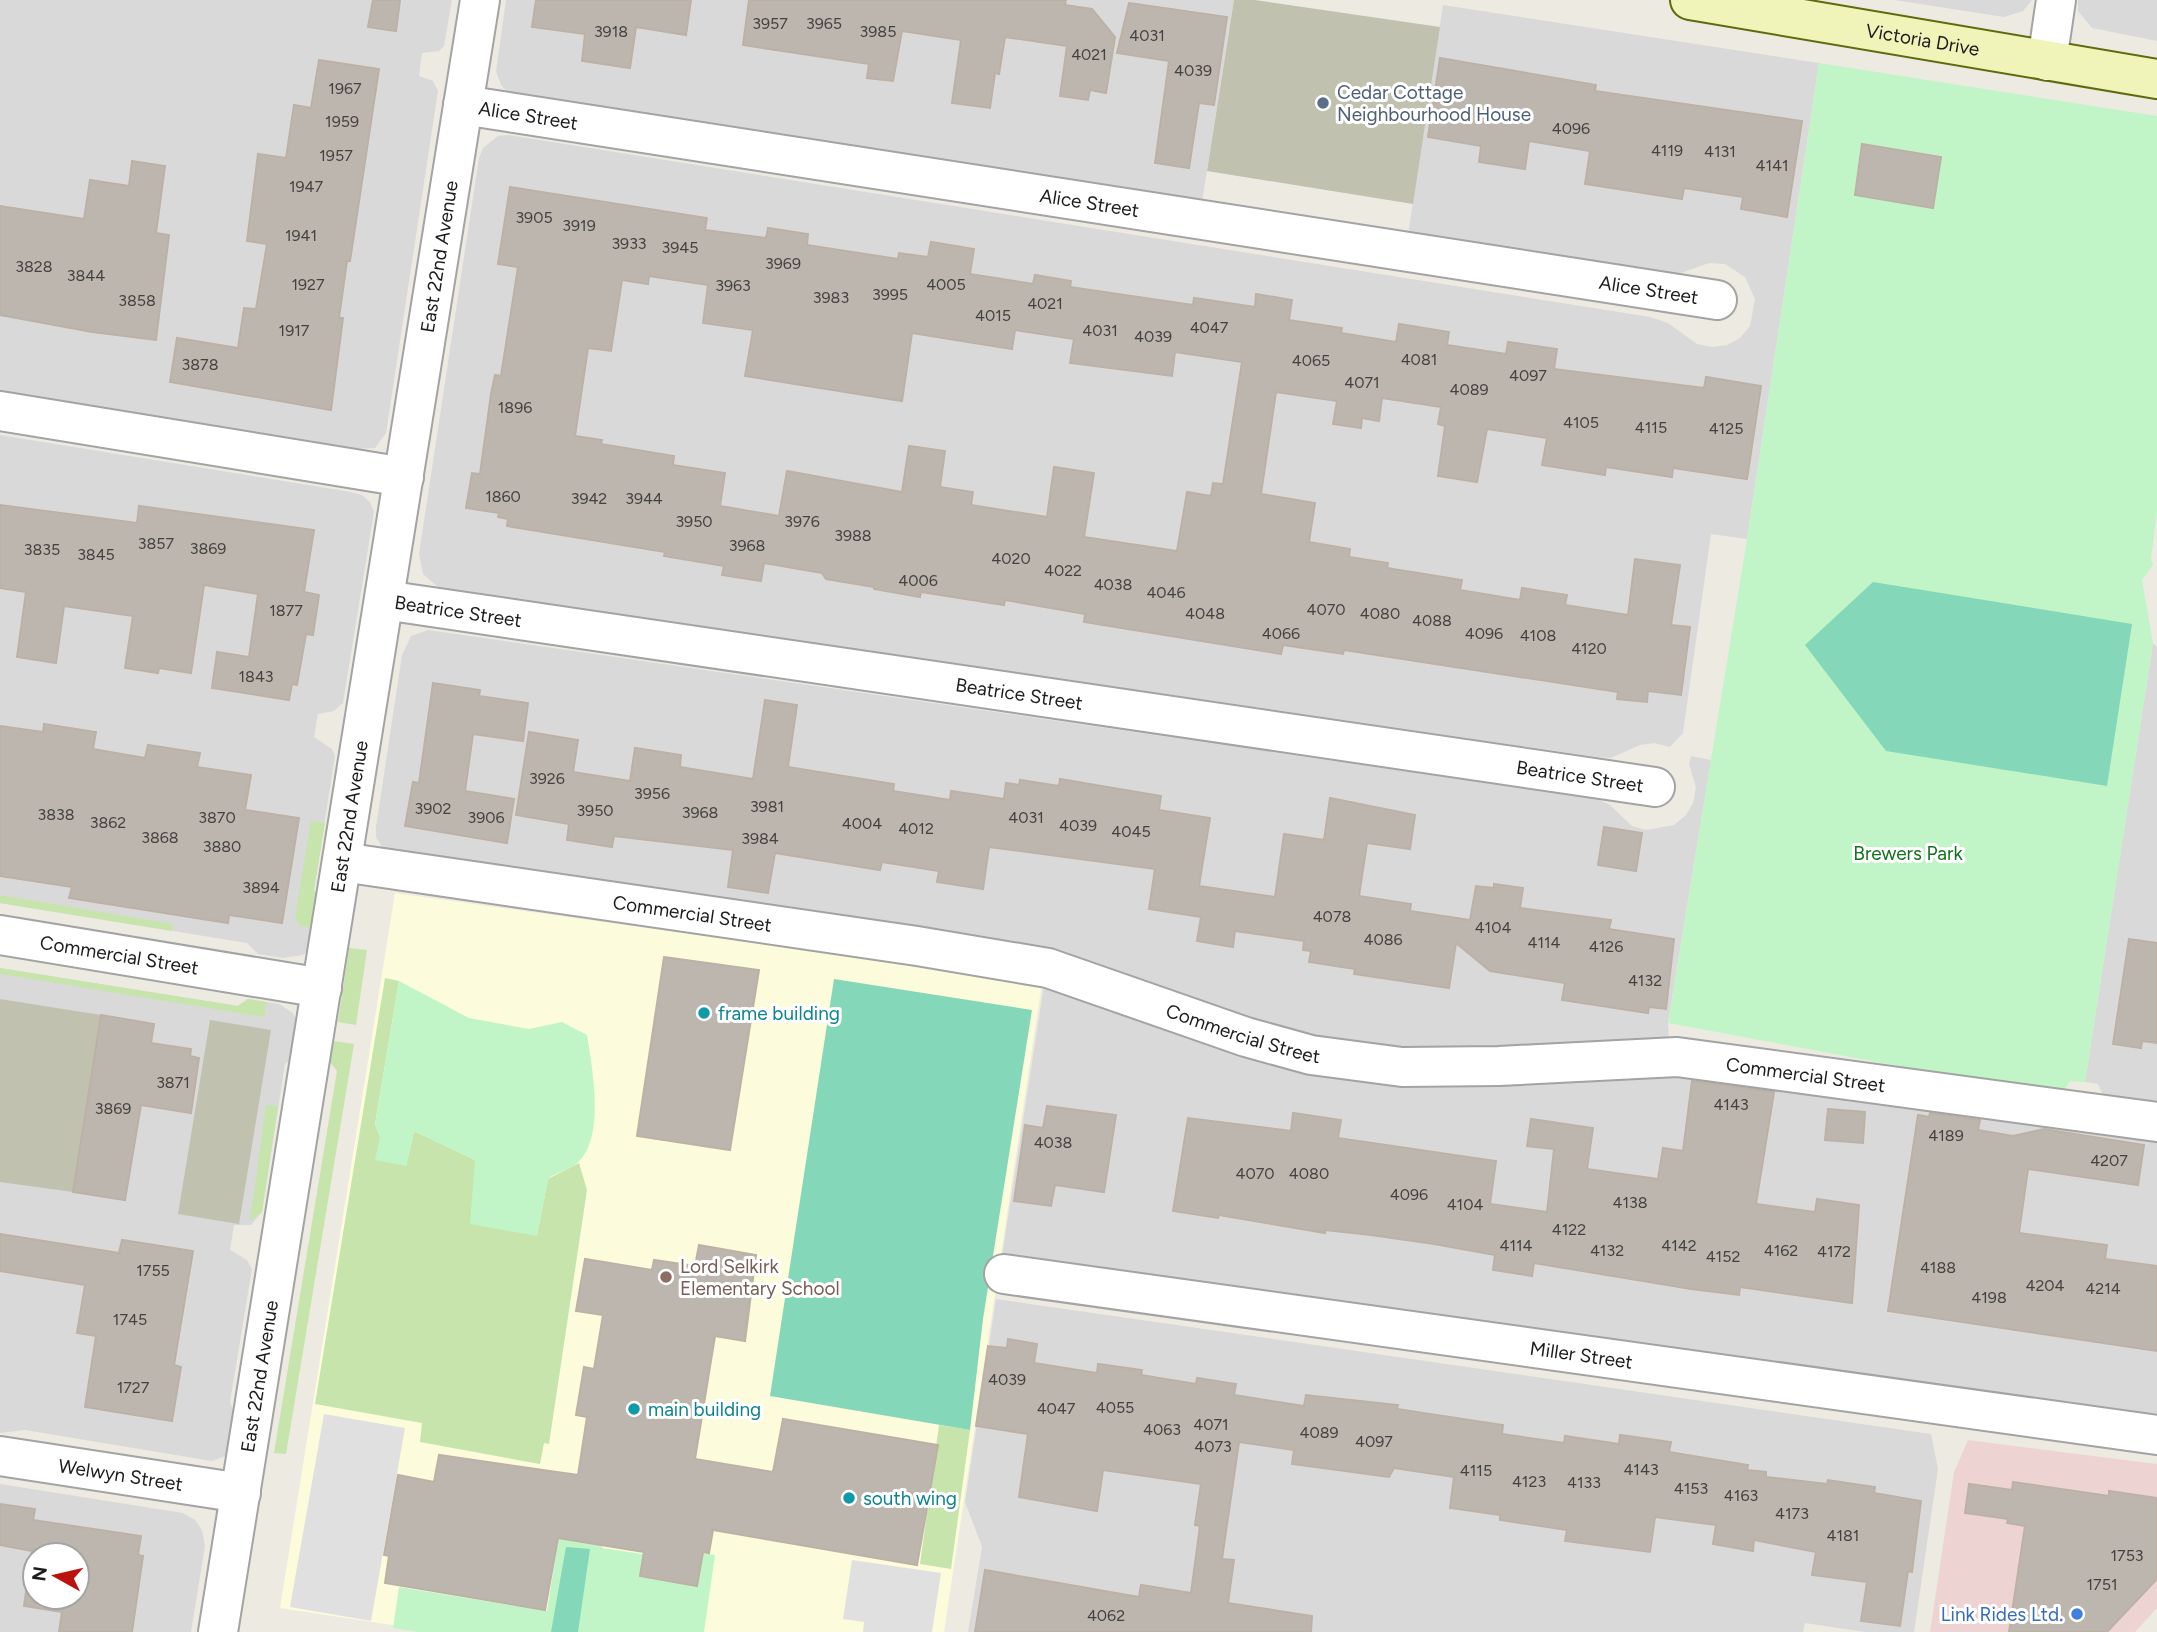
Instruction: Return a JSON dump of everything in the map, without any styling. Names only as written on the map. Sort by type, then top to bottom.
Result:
[{"type":"street","name":"East 22nd Avenue","points":[[218,1632],[480,0]]},
{"type":"street","name":"Victoria Drive","points":[[1689,0],[2157,79]]},
{"type":"street","points":[[2047,61],[2056,0]]},
{"type":"street","name":"Alice Street","points":[[463,105],[1717,300]]},
{"type":"street","points":[[0,411],[404,477]]},
{"type":"street","name":"Beatrice Street","points":[[384,600],[1656,787]]},
{"type":"street","name":"Commercial Street","points":[[342,862],[917,946],[1048,968],[1246,1037],[1311,1055],[1402,1067],[1499,1066],[1677,1057],[2157,1122]]},
{"type":"street","name":"Commercial Street","points":[[0,935],[322,988]]},
{"type":"street","name":"Miller Street","points":[[1004,1274],[2157,1435]]},
{"type":"street","name":"Welwyn Street","points":[[0,1456],[241,1493]]},
{"type":"shaded area","points":[[0,0],[452,0],[444,46],[439,51],[422,53],[419,76],[433,81],[438,91],[386,433],[375,448],[356,449],[0,390]]},
{"type":"shaded area","points":[[506,0],[1234,0],[1202,202],[508,93],[501,85],[496,71]]},
{"type":"shaded area","points":[[1234,0],[1255,0],[1440,27],[1413,204],[1207,171]]},
{"type":"shaded area","points":[[1894,0],[2032,0],[2023,11],[2004,17]]},
{"type":"shaded area","points":[[2078,0],[2157,0],[2157,41],[2092,28],[2078,11]]},
{"type":"shaded area","points":[[1443,5],[1819,63],[1747,539],[1711,534],[1683,733],[1670,747],[1654,743],[1640,745],[1611,758],[1597,757],[439,588],[423,574],[419,554],[479,158],[483,148],[498,136],[508,135],[1650,317],[1668,323],[1697,344],[1712,347],[1727,345],[1740,338],[1750,326],[1755,299],[1745,277],[1725,264],[1709,263],[1681,273],[1659,276],[1408,235]]},
{"type":"shaded area","points":[[0,435],[351,492],[362,495],[370,502],[374,512],[343,703],[334,711],[318,714],[314,737],[332,749],[335,756],[314,890],[320,901],[311,947],[303,955],[283,958],[258,954],[247,943],[0,903]]},
{"type":"shaded area","points":[[428,630],[1597,799],[1610,805],[1632,826],[1646,830],[1674,825],[1686,815],[1693,803],[1696,787],[1689,764],[1691,756],[1711,760],[1668,1023],[1669,1039],[1397,1050],[1319,1039],[1255,1023],[1145,981],[1076,959],[386,854],[376,837],[376,827],[402,655],[411,636]]},
{"type":"shaded area","points":[[2153,643],[2157,647],[2157,1111],[2105,1100],[2098,1084],[2085,1082]]},
{"type":"shaded area","name":"Lord Selkirk Elementary School","points":[[395,893],[1042,983],[944,1632],[438,1632],[280,1608]]},
{"type":"shaded area","points":[[0,968],[238,1006],[248,999],[279,1004],[293,1013],[298,1023],[293,1059],[285,1064],[262,1212],[251,1225],[234,1225],[230,1250],[247,1260],[252,1269],[230,1402],[237,1419],[230,1453],[223,1457],[212,1461],[25,1430],[0,1433]]},
{"type":"shaded area","points":[[1044,985],[1166,1029],[1673,1071],[2157,1140],[2157,1422],[1002,1256]]},
{"type":"shaded area","points":[[0,999],[101,1015],[73,1192],[0,1182]]},
{"type":"shaded area","points":[[210,1020],[271,1030],[239,1224],[178,1214]]},
{"type":"shaded area","points":[[996,1299],[1931,1434],[1938,1469],[1914,1632],[1865,1632],[1805,1623],[1803,1632],[968,1632],[982,1547],[965,1502]]},
{"type":"shaded area","points":[[324,1414],[405,1428],[371,1621],[290,1607]]},
{"type":"shaded area","points":[[1968,1440],[2157,1464],[2157,1608],[2135,1632],[1930,1632],[1954,1472]]},
{"type":"shaded area","points":[[0,1484],[183,1513],[195,1520],[202,1530],[205,1546],[191,1632],[0,1632]]},
{"type":"shaded area","points":[[852,1560],[941,1573],[932,1632],[863,1632],[864,1622],[843,1619]]},
{"type":"green space","name":"Brewers Park","points":[[1819,63],[2157,116],[2157,511],[2151,559],[2153,565],[2142,580],[2153,643],[2085,1082],[2070,1081],[2060,1096],[1668,1023],[1747,539]]},
{"type":"green space","points":[[1873,582],[2132,624],[2107,786],[1886,751],[1805,645]]},
{"type":"green space","points":[[311,821],[325,823],[314,890],[320,901],[318,926],[301,927],[295,918]]},
{"type":"green space","points":[[0,895],[173,924],[172,931],[0,903]]},
{"type":"green space","points":[[349,948],[367,950],[356,1025],[338,1022]]},
{"type":"green space","points":[[0,968],[238,1006],[248,999],[267,1002],[264,1017],[0,974]]},
{"type":"green space","points":[[385,978],[399,981],[375,1124],[380,1137],[406,1166],[414,1131],[475,1160],[537,1235],[548,1179],[579,1163],[587,1190],[549,1444],[544,1443],[540,1464],[420,1442],[422,1423],[315,1404]]},
{"type":"green space","points":[[834,979],[1032,1010],[983,1319],[970,1430],[770,1396]]},
{"type":"green space","points":[[399,981],[469,1018],[529,1029],[562,1022],[587,1035],[595,1102],[592,1137],[586,1152],[577,1163],[548,1179],[537,1236],[470,1224],[475,1160],[414,1131],[406,1166],[375,1160],[380,1137],[375,1124]]},
{"type":"green space","points":[[333,1041],[354,1044],[286,1454],[274,1453],[337,1071],[330,1062]]},
{"type":"green space","points":[[266,1105],[278,1106],[262,1212],[250,1221]]},
{"type":"green space","points":[[939,1425],[970,1430],[951,1569],[920,1564]]},
{"type":"green space","points":[[560,1529],[603,1536],[602,1548],[642,1554],[644,1544],[715,1555],[704,1632],[418,1632],[393,1628],[399,1587],[547,1611]]},
{"type":"green space","points":[[566,1547],[590,1549],[578,1632],[551,1632]]},
{"type":"building","points":[[373,0],[400,0],[396,31],[368,27]]},
{"type":"building","points":[[536,0],[691,0],[686,35],[636,27],[630,68],[582,61],[585,34],[532,27]]},
{"type":"building","points":[[749,0],[1066,0],[1065,5],[1092,9],[1115,37],[1106,93],[1090,90],[1088,100],[1060,96],[1067,46],[1005,37],[999,74],[995,73],[990,108],[952,103],[961,40],[902,31],[893,81],[867,78],[869,64],[743,45]]},
{"type":"building","points":[[1129,3],[1227,17],[1214,105],[1199,103],[1189,168],[1155,163],[1169,61],[1117,53]]},
{"type":"building","points":[[1440,58],[1596,85],[1595,91],[1802,121],[1787,217],[1741,209],[1743,197],[1684,188],[1682,199],[1585,184],[1590,151],[1529,141],[1525,169],[1479,162],[1481,146],[1428,137]]},
{"type":"building","points":[[319,60],[379,69],[350,261],[347,261],[339,318],[343,318],[331,410],[170,382],[177,338],[238,348],[244,308],[256,309],[267,244],[247,241],[258,154],[286,158],[294,105],[311,108]]},
{"type":"building","points":[[1862,144],[1941,157],[1933,208],[1855,195]]},
{"type":"building","points":[[132,161],[165,166],[156,233],[169,235],[156,340],[92,332],[0,315],[0,206],[84,219],[90,180],[129,186]]},
{"type":"building","points":[[510,187],[707,218],[705,230],[766,238],[768,228],[808,234],[807,245],[898,259],[899,253],[928,257],[931,242],[974,249],[970,274],[1033,284],[1035,275],[1071,281],[1070,287],[1193,305],[1194,298],[1255,307],[1256,294],[1292,300],[1289,320],[1342,328],[1341,333],[1396,342],[1399,324],[1449,332],[1447,345],[1506,354],[1508,342],[1557,349],[1554,369],[1704,388],[1706,377],[1761,386],[1747,479],[1673,468],[1672,477],[1606,467],[1605,475],[1542,465],[1547,438],[1487,429],[1477,482],[1438,476],[1445,426],[1438,424],[1441,407],[1382,398],[1379,421],[1362,418],[1361,428],[1333,424],[1337,401],[1276,392],[1261,494],[1315,503],[1309,542],[1350,549],[1349,557],[1388,563],[1387,568],[1462,580],[1460,590],[1520,600],[1522,588],[1567,595],[1565,605],[1628,615],[1635,559],[1680,565],[1671,625],[1690,627],[1681,695],[1648,691],[1647,702],[1617,699],[1618,692],[1344,650],[1343,654],[1283,645],[1281,654],[1084,622],[1085,614],[1005,600],[1004,605],[921,592],[920,597],[874,589],[826,579],[822,573],[764,563],[761,581],[722,575],[724,566],[664,556],[665,552],[507,526],[508,519],[498,517],[499,513],[466,508],[472,473],[480,474],[491,394],[495,375],[501,376],[518,267],[498,264]],"holes":[[[649,276],[708,285],[703,323],[753,330],[745,376],[902,401],[912,333],[1012,349],[1015,330],[1074,339],[1070,363],[1172,376],[1175,352],[1242,362],[1223,484],[1213,483],[1211,496],[1187,492],[1177,551],[1084,537],[1094,473],[1054,467],[1047,517],[971,505],[973,492],[940,487],[945,451],[909,446],[902,492],[787,471],[779,516],[720,506],[725,473],[673,465],[674,456],[601,444],[602,440],[575,436],[588,348],[611,351],[622,280],[648,284]]]},
{"type":"building","points":[[0,505],[137,523],[139,506],[314,530],[304,592],[319,595],[313,635],[306,634],[297,685],[292,684],[289,700],[212,688],[217,652],[249,657],[258,594],[204,585],[191,673],[159,668],[158,673],[125,668],[133,616],[64,606],[56,663],[17,657],[26,592],[0,588]]},
{"type":"building","points":[[433,683],[480,690],[479,696],[528,703],[523,741],[473,734],[465,791],[514,799],[507,843],[405,826],[413,782],[419,783]]},
{"type":"building","points":[[765,700],[797,705],[788,767],[894,784],[893,791],[950,800],[951,791],[1004,799],[1006,783],[1019,785],[1020,780],[1059,786],[1060,779],[1161,796],[1159,810],[1210,818],[1199,886],[1275,897],[1284,834],[1324,840],[1330,798],[1415,815],[1410,849],[1367,843],[1359,896],[1411,904],[1410,911],[1470,920],[1476,886],[1494,888],[1494,884],[1523,888],[1520,908],[1611,920],[1609,929],[1674,939],[1666,1009],[1649,1007],[1648,1013],[1562,1000],[1565,983],[1490,971],[1456,943],[1449,988],[1354,974],[1355,969],[1309,962],[1311,951],[1303,950],[1304,941],[1235,931],[1233,947],[1197,941],[1201,917],[1149,909],[1155,869],[989,847],[983,889],[937,882],[939,871],[882,862],[880,870],[775,853],[768,893],[728,887],[733,850],[614,836],[612,847],[567,840],[569,824],[516,815],[529,732],[578,740],[573,772],[630,781],[635,748],[681,755],[680,767],[753,779]]},
{"type":"building","points":[[44,724],[96,732],[93,749],[145,758],[148,745],[200,753],[197,767],[251,775],[245,810],[299,818],[282,923],[229,915],[228,923],[69,898],[72,887],[0,876],[0,726],[43,732]]},
{"type":"building","points":[[1604,827],[1642,833],[1636,871],[1598,865]]},
{"type":"building","points":[[2129,939],[2157,943],[2157,1043],[2142,1041],[2141,1048],[2113,1044]]},
{"type":"building","name":"frame building","points":[[664,957],[759,970],[730,1150],[637,1136]]},
{"type":"building","points":[[101,1015],[154,1024],[151,1043],[191,1049],[190,1056],[199,1058],[191,1113],[141,1105],[125,1200],[73,1192]]},
{"type":"building","points":[[1692,1081],[1774,1092],[1756,1204],[1815,1212],[1817,1199],[1859,1205],[1852,1303],[1740,1287],[1739,1295],[1691,1289],[1534,1263],[1532,1276],[1493,1270],[1495,1255],[1371,1235],[1325,1230],[1325,1233],[1219,1215],[1218,1218],[1173,1211],[1188,1118],[1291,1131],[1293,1113],[1341,1120],[1338,1138],[1496,1161],[1490,1204],[1547,1212],[1554,1149],[1527,1146],[1531,1119],[1593,1128],[1587,1169],[1658,1179],[1663,1148],[1683,1151]]},
{"type":"building","points":[[1047,1106],[1116,1115],[1104,1192],[1055,1185],[1051,1206],[1014,1201],[1025,1125],[1043,1128]]},
{"type":"building","points":[[1828,1109],[1865,1112],[1863,1143],[1825,1140]]},
{"type":"building","points":[[1930,1113],[1980,1120],[1978,1130],[2013,1136],[2044,1129],[2144,1145],[2138,1185],[2028,1169],[2019,1233],[2107,1245],[2105,1259],[2157,1266],[2157,1351],[1888,1311],[1918,1115],[1929,1117]]},
{"type":"building","points":[[0,1234],[119,1253],[122,1240],[193,1251],[174,1365],[181,1367],[172,1421],[85,1407],[96,1336],[77,1333],[85,1285],[0,1271]]},
{"type":"building","points":[[699,1245],[756,1255],[745,1341],[715,1336],[695,1459],[773,1472],[783,1419],[938,1445],[917,1565],[713,1530],[709,1553],[703,1552],[697,1586],[640,1576],[644,1552],[558,1538],[545,1610],[385,1583],[389,1556],[384,1555],[398,1475],[434,1482],[439,1455],[578,1475],[587,1417],[576,1415],[584,1367],[594,1369],[603,1315],[576,1311],[585,1259],[652,1270],[654,1260],[695,1266]]},
{"type":"building","points":[[1008,1339],[1037,1344],[1034,1363],[1097,1373],[1098,1364],[1142,1370],[1141,1375],[1196,1384],[1197,1378],[1236,1384],[1234,1395],[1304,1406],[1306,1395],[1398,1405],[1397,1409],[1503,1425],[1502,1434],[1564,1443],[1565,1436],[1619,1444],[1620,1435],[1671,1442],[1669,1452],[1748,1465],[1747,1470],[1766,1472],[1766,1477],[1827,1484],[1828,1480],[1875,1487],[1874,1493],[1921,1501],[1912,1572],[1908,1571],[1900,1626],[1861,1621],[1867,1582],[1812,1575],[1816,1552],[1754,1540],[1753,1551],[1713,1544],[1716,1525],[1655,1517],[1650,1552],[1565,1541],[1567,1530],[1500,1520],[1500,1515],[1450,1508],[1454,1477],[1394,1468],[1389,1477],[1292,1464],[1294,1450],[1239,1442],[1222,1559],[1234,1560],[1228,1603],[1312,1616],[1311,1632],[975,1632],[985,1570],[1139,1597],[1141,1585],[1191,1593],[1200,1526],[1195,1525],[1201,1484],[1103,1470],[1097,1511],[1019,1497],[1028,1434],[976,1426],[988,1346],[1007,1348]]},
{"type":"building","points":[[2013,1482],[2109,1496],[2109,1491],[2157,1498],[2157,1579],[2107,1632],[2009,1632],[2025,1526],[2007,1523],[2008,1519],[1965,1513],[1969,1484],[2012,1490]]},
{"type":"building","points":[[0,1504],[35,1509],[33,1520],[141,1536],[138,1555],[143,1556],[132,1632],[59,1632],[62,1612],[56,1611],[91,1611],[91,1541],[21,1541],[21,1549],[0,1545]]},
{"type":"place","name":"Cedar Cottage Neighbourhood House","points":[[1323,103]]},
{"type":"place","name":"frame building","points":[[704,1013]]},
{"type":"place","name":"Lord Selkirk Elementary School","points":[[666,1277]]},
{"type":"place","name":"main building","points":[[634,1409]]},
{"type":"place","name":"south wing","points":[[849,1498]]},
{"type":"place","name":"Link Rides Ltd.","points":[[2077,1614]]}]
